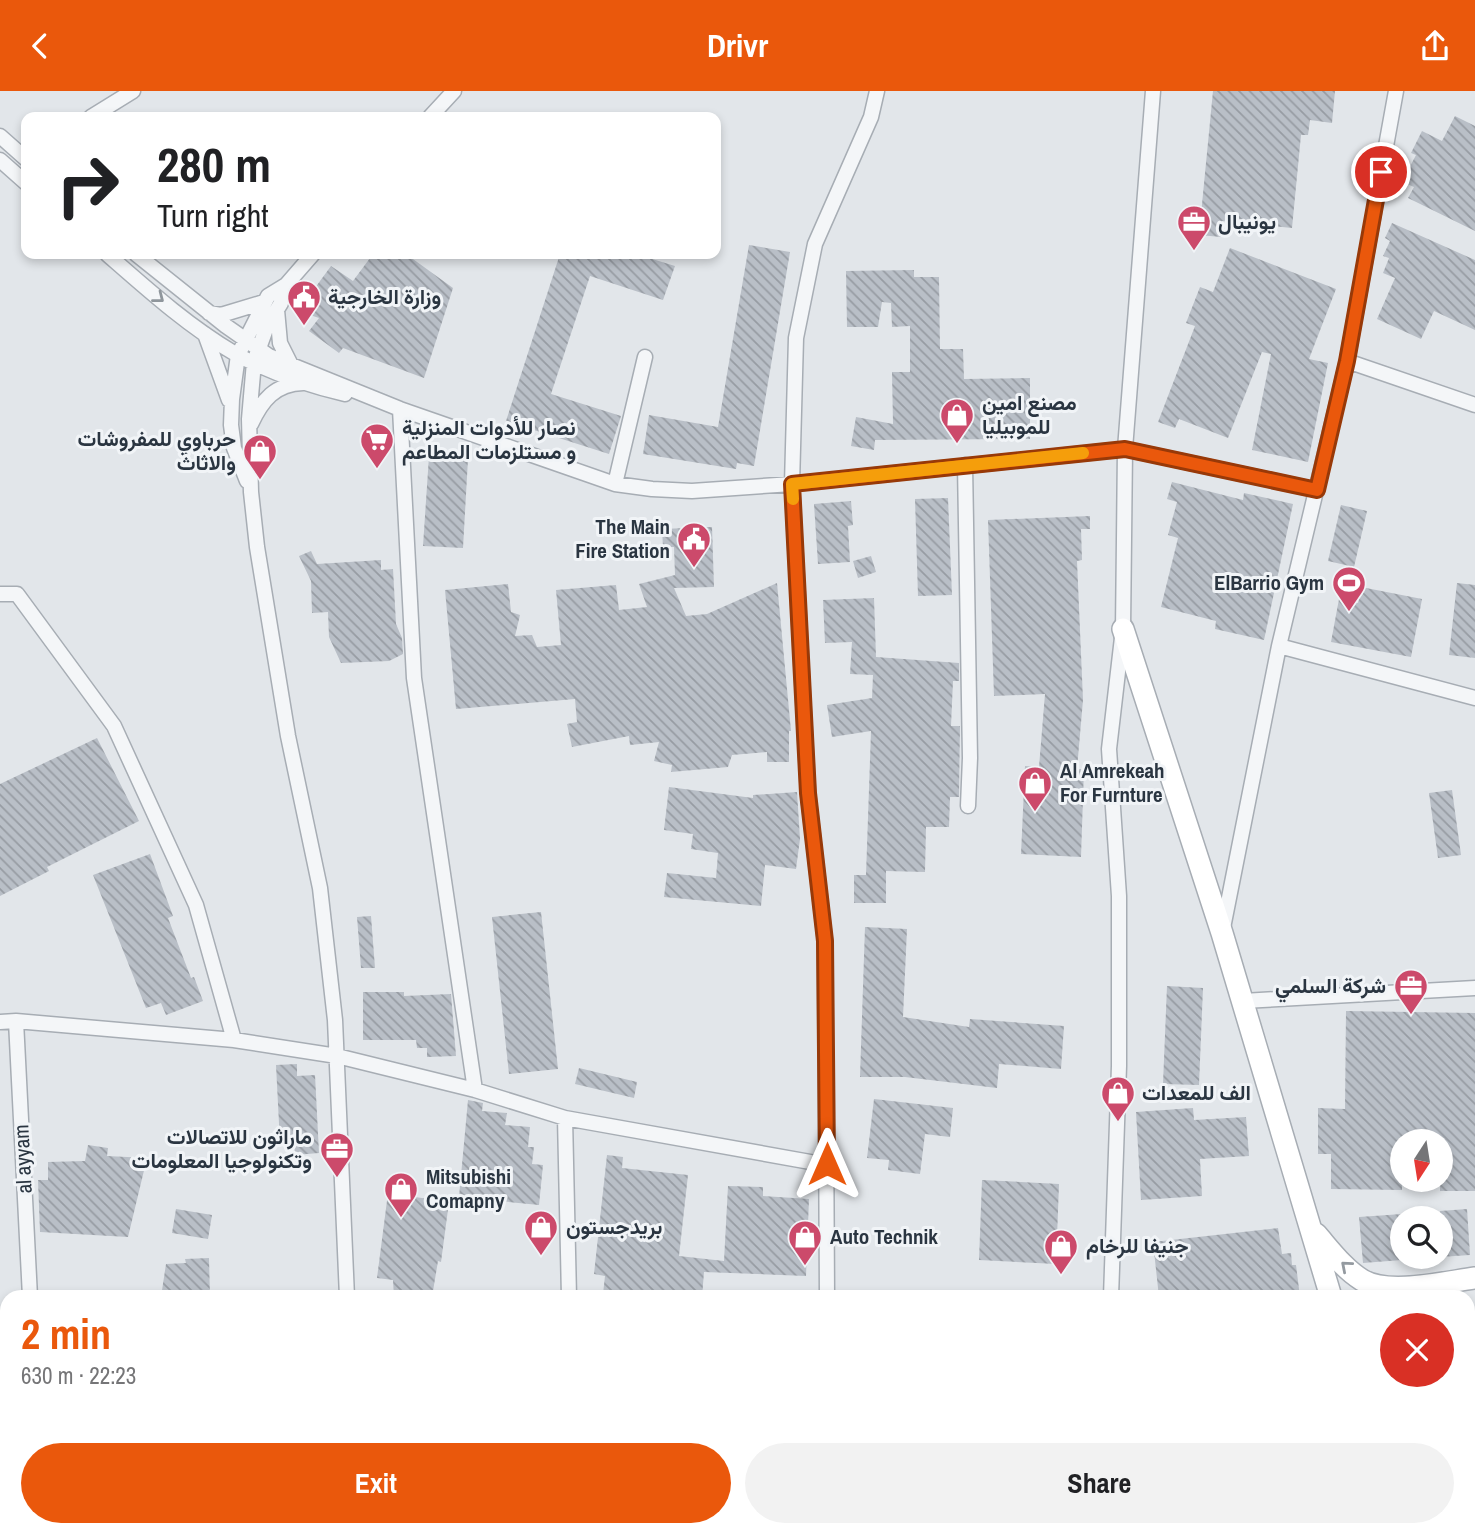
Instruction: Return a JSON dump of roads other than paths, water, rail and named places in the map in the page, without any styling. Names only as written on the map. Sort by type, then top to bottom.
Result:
[{"type":"street","points":[[99,112],[133,91]]},
{"type":"street","points":[[435,112],[454,91]]},
{"type":"street","points":[[827,1290],[825,941],[808,793],[792,484],[796,338],[815,244],[871,117],[877,91]]},
{"type":"street","points":[[1111,1290],[1119,1066],[1119,896],[1109,749],[1123,629],[1125,449],[1153,91]]},
{"type":"street","points":[[1222,933],[1279,646],[1347,361],[1396,91]]},
{"type":"street","points":[[0,136],[21,155]]},
{"type":"street","points":[[0,160],[21,179]]},
{"type":"street","points":[[113,259],[204,333],[238,355],[269,356],[400,408],[615,484],[692,491],[792,484],[1125,449],[1317,490]]},
{"type":"street","points":[[142,259],[244,339],[256,355],[308,383],[400,408]]},
{"type":"street","points":[[291,365],[280,343],[268,296],[286,285],[309,259]]},
{"type":"street","points":[[209,313],[221,315],[270,306]]},
{"type":"street","points":[[251,492],[234,448],[232,411],[238,355],[244,339],[270,306]]},
{"type":"street","points":[[270,306],[256,355],[249,428],[251,492],[257,547],[288,736],[320,888],[337,1056],[347,1290]]},
{"type":"street","points":[[204,333],[222,376],[232,411]]},
{"type":"street","points":[[615,484],[645,357]]},
{"type":"street","points":[[1347,361],[1475,405]]},
{"type":"street","points":[[249,428],[269,395],[285,385],[308,383]]},
{"type":"street","points":[[400,408],[414,678],[475,1090]]},
{"type":"street","points":[[965,465],[970,758],[968,806]]},
{"type":"street","points":[[0,594],[17,594],[114,726],[196,905],[234,1040]]},
{"type":"street","points":[[1123,629],[1222,933],[1329,1290]]},
{"type":"street","points":[[1279,646],[1475,698]]},
{"type":"street","points":[[1243,1001],[1475,988]]},
{"type":"street","points":[[0,1022],[16,1021],[234,1040],[337,1056],[475,1090],[565,1118],[827,1164]]},
{"type":"street","name":"al ayyam","points":[[16,1021],[30,1290]]},
{"type":"street","points":[[565,1118],[569,1290]]},
{"type":"street","points":[[1310,1226],[1338,1259],[1364,1281],[1385,1290]]},
{"type":"street","points":[[1402,1290],[1475,1278]]},
{"type":"place","name":"يونيبال","points":[[1194,252]]},
{"type":"place","name":"وزارة الخارجية","points":[[304,327]]},
{"type":"place","name":"مصنع امين للموبيليا","points":[[957,445]]},
{"type":"place","name":"نصار للأدوات المنزلية و مستلزمات المطاعم","points":[[377,470]]},
{"type":"place","name":"حرباوي للمفروشات والاثاث","points":[[260,481]]},
{"type":"place","name":"The Main Fire Station","points":[[694,569]]},
{"type":"place","name":"ElBarrio Gym","points":[[1349,613]]},
{"type":"place","name":"Al Amrekeah For Furnture","points":[[1035,813]]},
{"type":"place","name":"شركة السلمي","points":[[1411,1016]]},
{"type":"place","name":"الف للمعدات","points":[[1118,1123]]},
{"type":"place","name":"ماراثون للاتصالات وتكنولوجيا المعلومات","points":[[337,1179]]},
{"type":"place","name":"Mitsubishi Comapny","points":[[401,1219]]},
{"type":"place","name":"بريدجستون","points":[[541,1257]]},
{"type":"place","name":"Auto Technik","points":[[805,1267]]},
{"type":"place","name":"جنيفا للرخام","points":[[1061,1276]]}]
